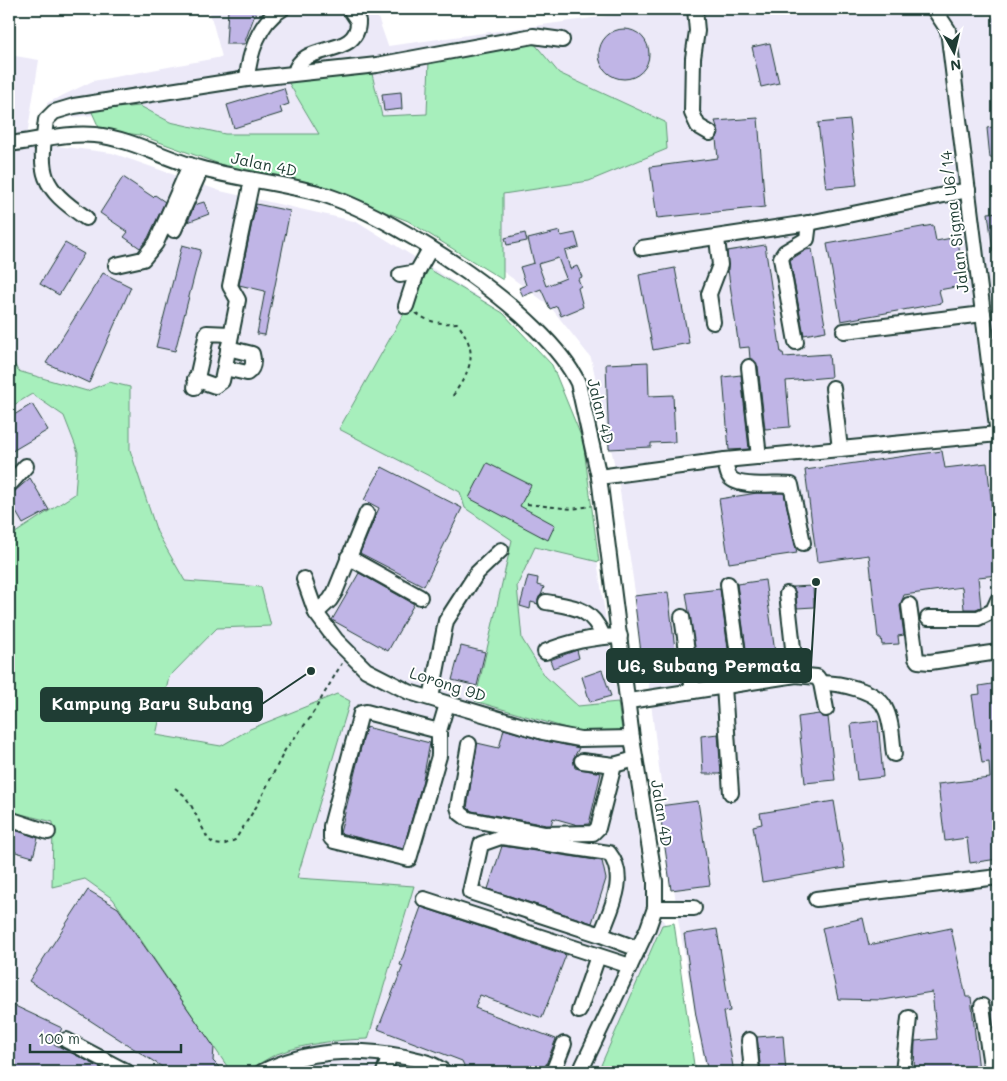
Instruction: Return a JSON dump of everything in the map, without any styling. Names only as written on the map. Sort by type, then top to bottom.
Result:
[{"type":"street","points":[[247,79],[248,67],[263,26],[274,13],[282,9]]},
{"type":"street","points":[[295,73],[299,63],[304,59],[336,48],[348,42],[356,33],[358,20],[350,9]]},
{"type":"street","points":[[695,9],[697,31],[693,58],[692,113],[698,126],[710,132]]},
{"type":"street","name":"Jalan Sigma U6/14","points":[[934,9],[948,30],[998,435]]},
{"type":"street","points":[[86,218],[60,200],[50,188],[43,166],[43,140],[46,120],[49,116],[74,106],[247,79],[377,65],[532,36],[562,40]]},
{"type":"street","name":"Jalan 4D","points":[[9,144],[95,135],[195,167],[327,196],[383,220],[430,249],[516,310],[546,338],[572,370],[578,383],[599,477],[629,701],[632,738],[655,881],[655,908],[638,949],[580,1072]]},
{"type":"street","points":[[174,230],[195,167]]},
{"type":"street","points":[[116,265],[143,259],[156,243],[195,167]]},
{"type":"street","points":[[225,368],[247,373],[252,370],[254,360],[252,354],[229,341],[207,333],[195,383],[215,386],[220,384],[225,368],[229,341],[238,300],[230,286],[252,180]]},
{"type":"street","points":[[642,248],[809,223],[946,193],[968,190]]},
{"type":"street","points":[[796,342],[781,258],[785,252],[807,239],[809,223]]},
{"type":"street","points":[[713,322],[709,294],[720,265],[717,238]]},
{"type":"street","points":[[406,306],[417,272],[430,249]]},
{"type":"street","points":[[400,275],[417,272]]},
{"type":"street","points":[[844,331],[983,314]]},
{"type":"street","points":[[749,367],[759,457]]},
{"type":"street","points":[[833,388],[840,449]]},
{"type":"street","points":[[599,477],[725,460],[998,435]]},
{"type":"street","points":[[725,460],[729,477],[734,481],[746,484],[791,485],[794,488],[803,543]]},
{"type":"street","points":[[9,484],[26,466]]},
{"type":"street","points":[[316,613],[330,600],[335,592],[367,513]]},
{"type":"street","points":[[431,698],[446,621],[477,573],[501,550]]},
{"type":"street","points":[[348,557],[420,597]]},
{"type":"street","name":"Lorong 9D","points":[[304,579],[316,613],[348,652],[366,670],[409,692],[543,732],[571,737],[632,738]]},
{"type":"street","points":[[728,584],[742,683]]},
{"type":"street","points":[[787,594],[796,675]]},
{"type":"street","points":[[928,618],[978,618],[993,611],[998,600]]},
{"type":"street","points":[[546,602],[578,607],[595,620],[603,636]]},
{"type":"street","points":[[909,605],[918,661],[930,662],[998,652]]},
{"type":"street","points":[[682,617],[693,691]]},
{"type":"street","points":[[545,652],[567,643],[603,636],[620,636]]},
{"type":"street","points":[[629,701],[796,675],[817,677],[821,683],[826,709]]},
{"type":"street","points":[[821,683],[843,684],[869,694],[882,703],[889,717],[894,754]]},
{"type":"street","points":[[724,686],[731,793]]},
{"type":"street","points":[[440,731],[366,712],[361,713],[331,826],[331,838],[334,841],[409,859],[439,756],[440,731],[448,704]]},
{"type":"street","points":[[469,744],[458,807],[460,813],[468,819],[545,834],[592,833],[598,828],[614,765]]},
{"type":"street","points":[[582,761],[614,765],[635,759]]},
{"type":"street","points":[[9,819],[48,832]]},
{"type":"street","points":[[601,935],[619,884],[614,859],[610,854],[501,837],[481,844],[470,892],[638,949]]},
{"type":"street","points":[[816,899],[998,877]]},
{"type":"street","points":[[424,900],[630,966]]},
{"type":"street","points":[[655,908],[694,908]]},
{"type":"street","points":[[579,1011],[598,956]]},
{"type":"street","points":[[982,1006],[992,1072]]},
{"type":"street","points":[[903,1072],[909,1018]]},
{"type":"street","points":[[66,1040],[127,1072]]},
{"type":"street","points":[[749,1040],[752,1072]]},
{"type":"street","points":[[564,1044],[555,1068],[575,1072]]},
{"type":"street","points":[[266,1071],[300,1056],[332,1051],[390,1055],[422,1061],[444,1072]]},
{"type":"street","points":[[384,1072],[390,1055]]},
{"type":"path","points":[[406,306],[428,322],[437,324],[457,323],[463,331],[472,355],[468,370],[452,397]]},
{"type":"path","points":[[527,504],[572,509],[603,503]]},
{"type":"path","points":[[175,788],[184,795],[191,805],[208,839],[214,844],[223,845],[235,840],[258,804],[285,750],[310,718],[348,652]]},
{"type":"shaded area","points":[[209,9],[375,9],[388,46],[658,9],[961,9],[965,12],[998,18],[998,1072],[706,1072],[678,920],[648,679],[619,485],[591,358],[549,305],[427,216],[95,115],[49,119],[47,103],[93,81],[222,57]]},
{"type":"shaded area","points":[[9,55],[39,60],[26,142],[112,153],[220,191],[358,222],[493,306],[547,378],[581,453],[646,888],[671,935],[693,1072],[9,1072]]},
{"type":"green space","points":[[534,43],[559,73],[665,122],[667,149],[589,181],[503,194],[503,280],[408,221],[316,184],[233,169],[140,135],[100,130],[91,110],[140,106],[170,122],[225,134],[319,134],[287,80],[372,74],[382,116],[427,114],[429,61]]},
{"type":"green space","points":[[429,269],[503,313],[552,365],[583,441],[599,562],[535,547],[517,586],[522,639],[545,676],[578,706],[618,702],[622,730],[583,733],[475,701],[512,540],[465,508],[460,492],[339,429]]},
{"type":"green space","points":[[9,354],[18,371],[87,391],[109,382],[130,387],[130,450],[157,532],[185,581],[261,587],[271,626],[217,628],[169,677],[156,735],[221,746],[250,729],[337,694],[350,701],[297,878],[414,886],[368,1039],[333,1041],[299,1047],[277,1054],[245,1070],[231,1072],[113,899],[85,879],[52,887],[53,822],[9,811],[9,537],[75,494],[78,452],[64,416],[32,394],[9,408]]},
{"type":"green space","points":[[674,923],[695,1072],[598,1072],[662,925]]},
{"type":"building","points":[[228,9],[257,9],[244,44],[226,44]]},
{"type":"building","points":[[624,29],[633,31],[644,40],[649,54],[647,63],[638,74],[624,79],[615,77],[604,68],[599,54],[601,45],[610,34]]},
{"type":"building","points":[[770,43],[779,83],[761,87],[752,47]]},
{"type":"building","points":[[284,88],[289,104],[280,107],[282,113],[234,128],[227,105]]},
{"type":"building","points":[[401,92],[402,109],[384,111],[382,94]]},
{"type":"building","points":[[758,118],[765,207],[657,218],[650,167],[718,158],[716,139],[719,133],[715,121]]},
{"type":"building","points":[[850,120],[857,185],[826,188],[818,123]]},
{"type":"building","points":[[998,126],[998,157],[990,158],[987,128]]},
{"type":"building","points":[[123,177],[153,197],[155,195],[165,202],[148,238],[140,248],[124,237],[128,232],[100,213]]},
{"type":"building","points":[[204,202],[209,214],[188,222],[194,205]]},
{"type":"building","points":[[256,204],[290,211],[265,335],[257,334],[265,291],[239,285]]},
{"type":"building","points":[[998,212],[998,250],[993,251],[988,213]]},
{"type":"building","points":[[933,225],[936,241],[957,237],[966,285],[939,290],[942,303],[841,321],[827,244]]},
{"type":"building","points":[[560,231],[561,236],[575,233],[579,247],[565,251],[570,269],[577,266],[582,277],[578,279],[581,286],[578,288],[583,307],[561,316],[557,306],[550,309],[541,289],[523,296],[519,288],[526,285],[520,267],[534,263],[528,239]],"holes":[[[558,258],[566,278],[546,286],[538,264]]]},
{"type":"building","points":[[525,233],[527,241],[507,245],[505,238]]},
{"type":"building","points":[[65,243],[84,254],[59,295],[40,284]]},
{"type":"building","points":[[182,245],[201,250],[175,351],[156,347]]},
{"type":"building","points":[[765,245],[781,353],[783,353],[784,357],[829,354],[831,377],[786,381],[790,427],[765,429],[758,366],[750,359],[749,347],[739,348],[727,251]]},
{"type":"building","points":[[812,249],[826,331],[804,335],[790,260],[806,250]]},
{"type":"building","points":[[675,268],[689,343],[653,350],[639,275]]},
{"type":"building","points":[[103,273],[131,287],[89,383],[46,363]]},
{"type":"building","points":[[648,362],[649,396],[673,395],[675,442],[651,443],[651,447],[609,449],[606,364]]},
{"type":"building","points":[[741,375],[749,449],[729,450],[723,377]]},
{"type":"building","points":[[32,404],[48,430],[9,453],[9,418]]},
{"type":"building","points":[[942,451],[945,468],[987,463],[996,543],[998,543],[998,575],[978,577],[981,607],[976,609],[964,609],[962,587],[904,595],[900,606],[904,635],[898,636],[899,644],[882,645],[881,638],[878,638],[869,555],[817,562],[805,470]]},
{"type":"building","points":[[487,463],[531,485],[520,506],[555,525],[548,540],[469,498]]},
{"type":"building","points":[[382,467],[462,508],[424,586],[360,553],[379,508],[364,500]]},
{"type":"building","points":[[30,478],[49,510],[23,524],[9,500],[9,494]]},
{"type":"building","points":[[757,493],[784,493],[797,553],[729,563],[719,499]]},
{"type":"building","points":[[359,573],[414,604],[388,651],[332,620]]},
{"type":"building","points":[[528,576],[538,578],[537,585],[544,587],[538,604],[531,602],[530,609],[520,606]]},
{"type":"building","points":[[765,580],[776,660],[773,660],[774,667],[749,670],[737,584]]},
{"type":"building","points":[[813,586],[814,607],[797,608],[796,593],[792,587]]},
{"type":"building","points":[[720,589],[730,664],[726,665],[727,671],[699,674],[686,593]]},
{"type":"building","points":[[668,592],[678,673],[676,673],[676,678],[648,681],[647,676],[644,677],[634,596]]},
{"type":"building","points":[[461,646],[485,652],[477,686],[452,680]]},
{"type":"building","points":[[577,650],[579,658],[553,668],[550,660]]},
{"type":"building","points":[[602,670],[611,696],[590,702],[582,677]]},
{"type":"building","points":[[998,683],[998,859],[970,863],[967,838],[945,841],[938,784],[990,778],[989,762],[982,763],[972,695],[980,694],[979,686]]},
{"type":"building","points":[[819,714],[828,717],[835,780],[805,783],[798,717]]},
{"type":"building","points":[[878,721],[883,777],[857,780],[851,724]]},
{"type":"building","points":[[366,727],[430,743],[422,784],[403,849],[340,833]]},
{"type":"building","points":[[504,729],[541,740],[579,748],[573,759],[575,768],[601,773],[589,824],[578,825],[553,818],[551,825],[546,825],[472,811],[467,808],[477,743],[499,748]]},
{"type":"building","points":[[718,734],[721,774],[703,774],[701,736]]},
{"type":"building","points":[[698,801],[710,885],[671,890],[659,806]]},
{"type":"building","points":[[834,801],[845,868],[762,882],[753,826],[762,824],[760,813]]},
{"type":"building","points":[[9,828],[38,838],[33,857],[9,850]]},
{"type":"building","points":[[502,846],[602,861],[606,879],[592,923],[488,889]]},
{"type":"building","points":[[88,890],[118,908],[214,1047],[213,1061],[224,1072],[170,1072],[29,981]]},
{"type":"building","points":[[421,907],[566,955],[542,1018],[480,995],[475,1008],[556,1039],[543,1072],[467,1072],[462,1061],[378,1029],[403,966],[400,965]]},
{"type":"building","points":[[863,918],[869,945],[951,928],[966,997],[971,997],[979,1071],[914,1072],[915,1041],[937,1039],[932,992],[883,1000],[838,999],[822,928]]},
{"type":"building","points":[[717,929],[730,1011],[723,1012],[734,1072],[708,1072],[696,1016],[684,934]]},
{"type":"building","points":[[13,1005],[62,1028],[54,1044],[109,1072],[9,1072],[9,1014]]},
{"type":"building","points":[[783,1035],[786,1072],[761,1072],[757,1037]]},
{"type":"place","name":"U6, Subang Permata","points":[[816,582]]},
{"type":"place","name":"Kampung Baru Subang","points":[[311,671]]}]
